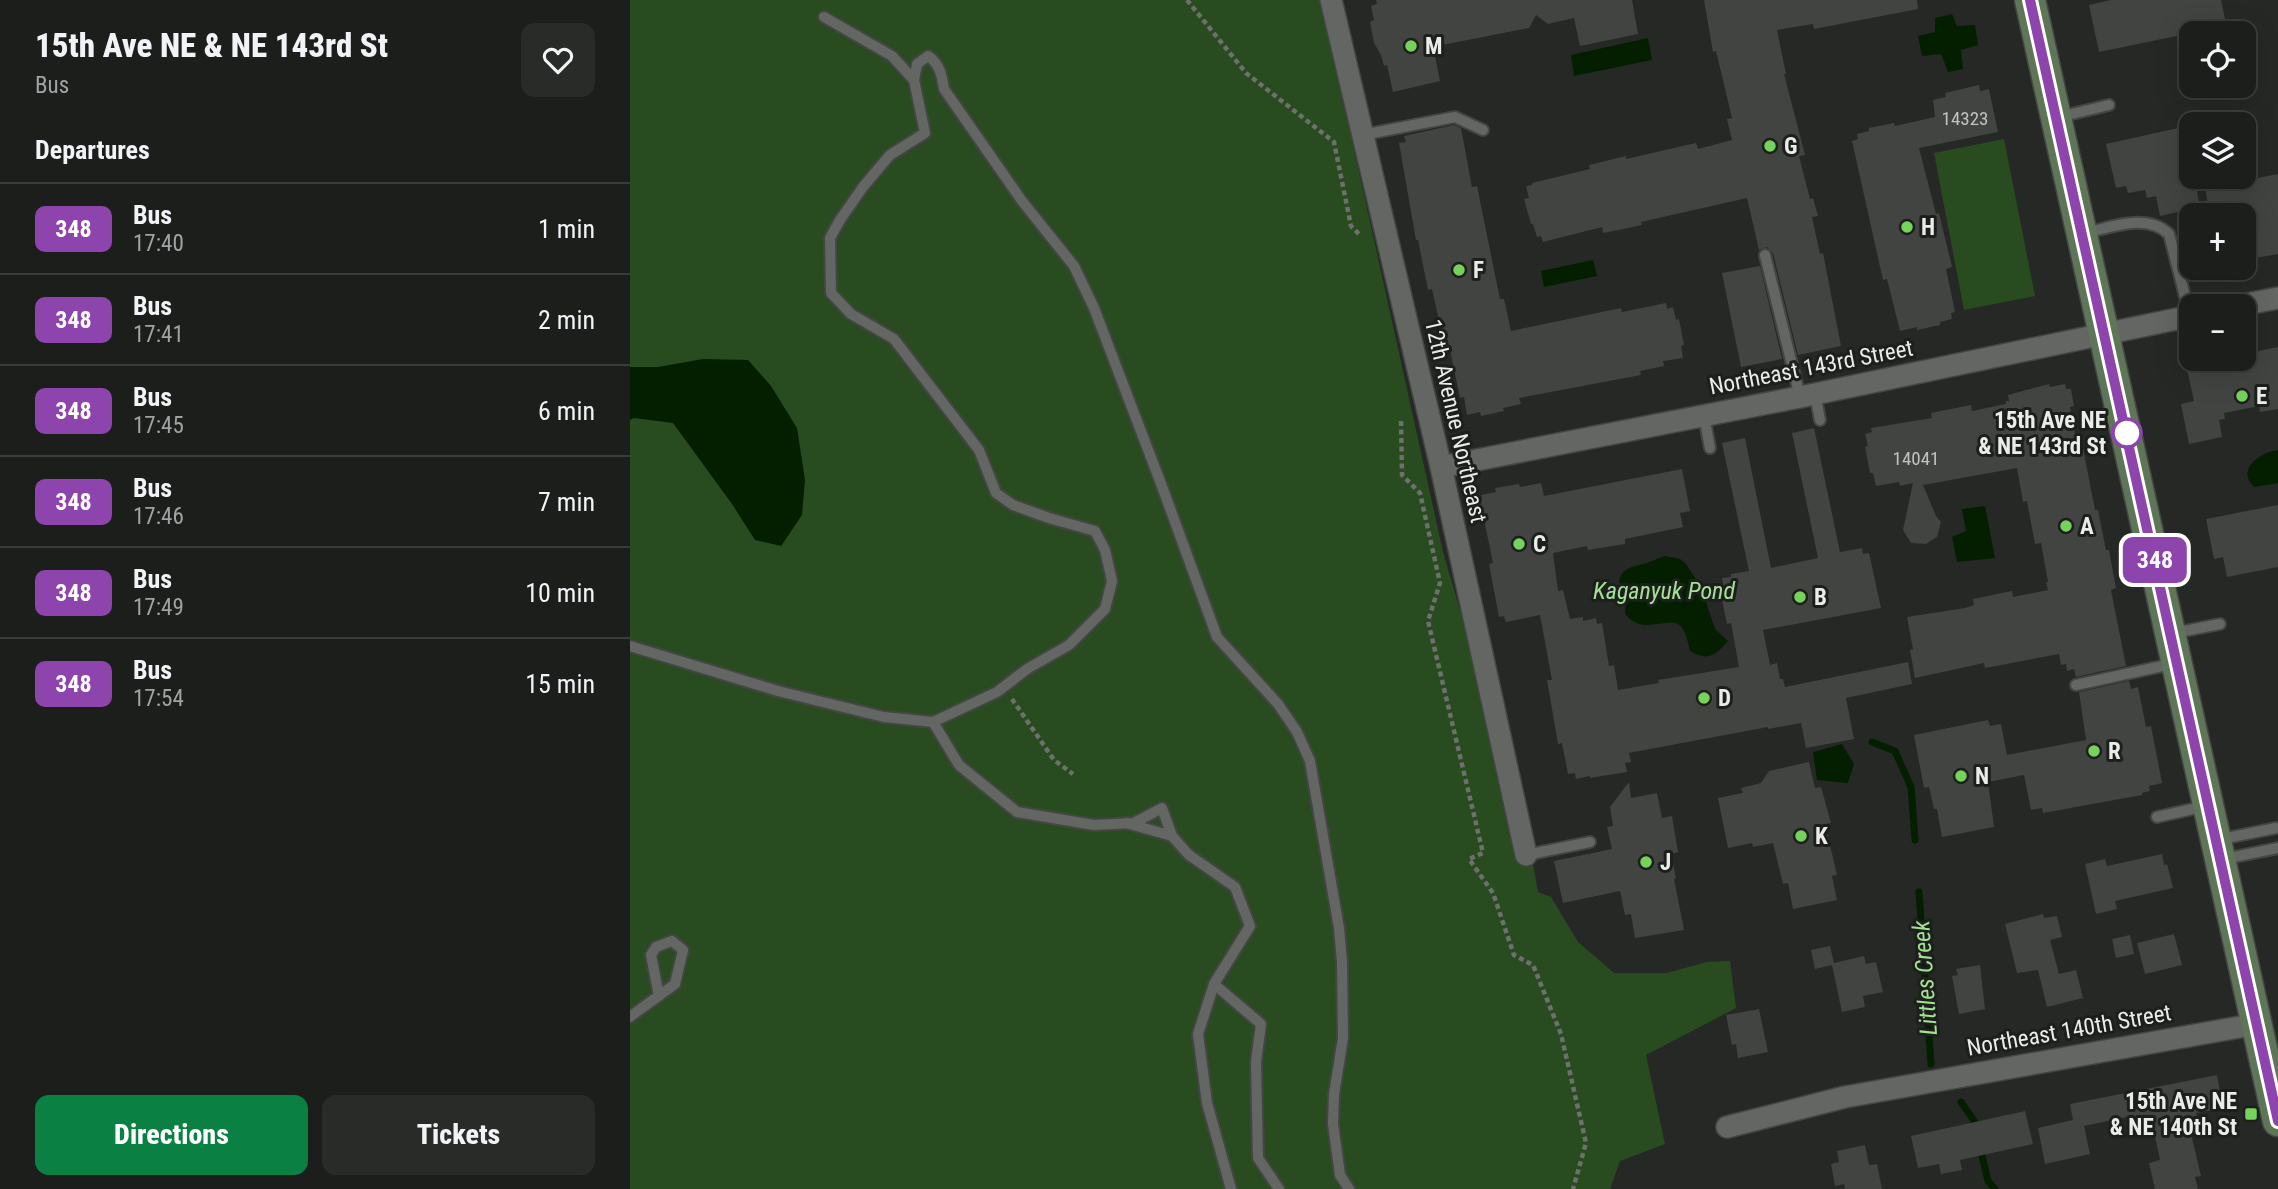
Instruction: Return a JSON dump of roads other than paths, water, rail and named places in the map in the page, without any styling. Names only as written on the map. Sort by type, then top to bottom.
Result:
[{"type":"main road","points":[[2030,0],[2278,1121]]},
{"type":"street","name":"12th Avenue Northeast","points":[[1331,0],[1441,467],[1526,855]]},
{"type":"street","points":[[2256,302],[2278,298]]},
{"type":"street","name":"Northeast 143rd Street","points":[[1441,467],[2179,318]]},
{"type":"street","name":"Northeast 140th Street","points":[[1727,1127],[1845,1097],[2257,1024]]},
{"type":"lane","points":[[824,17],[891,56],[914,80]]},
{"type":"lane","points":[[630,646],[778,691],[884,717],[933,722],[1003,687],[1027,669],[1069,645],[1105,609],[1112,581],[1105,550],[1095,531],[1013,505],[996,493],[979,450],[894,339],[851,314],[831,293],[830,238],[863,187],[890,155],[925,133],[914,80],[917,64],[928,56],[942,73],[944,89],[1022,201],[1074,266],[1094,309],[1163,488],[1217,637],[1278,704],[1297,732],[1310,761],[1340,939],[1343,1038],[1334,1094],[1333,1124],[1340,1175],[1349,1189]]},
{"type":"lane","points":[[2056,117],[2109,105]]},
{"type":"lane","points":[[1362,135],[1455,117],[1483,130]]},
{"type":"lane","points":[[2082,233],[2132,223],[2149,222],[2159,225],[2169,234],[2184,294]]},
{"type":"lane","points":[[1765,255],[1808,395],[1820,420]]},
{"type":"lane","points":[[1704,416],[1710,448]]},
{"type":"lane","points":[[2171,634],[2220,624]]},
{"type":"lane","points":[[2076,685],[2177,663]]},
{"type":"lane","points":[[933,722],[959,765],[1017,812],[1094,825],[1134,823],[1162,808],[1172,836],[1189,855],[1235,887],[1250,926],[1214,984],[1198,1034],[1207,1103],[1231,1189]]},
{"type":"lane","points":[[2157,817],[2208,805]]},
{"type":"lane","points":[[1126,823],[1172,836]]},
{"type":"lane","points":[[2219,850],[2276,828]]},
{"type":"lane","points":[[1526,855],[1590,842]]},
{"type":"lane","points":[[2219,850],[2278,848]]},
{"type":"lane","points":[[630,1017],[659,996],[675,984],[683,950],[672,941],[656,947],[651,955],[659,996]]},
{"type":"lane","points":[[1214,984],[1261,1024],[1256,1062],[1258,1158],[1279,1189]]},
{"type":"water","points":[[1952,14],[1957,26],[1975,25],[1978,45],[1961,50],[1963,69],[1948,72],[1941,54],[1922,56],[1918,36],[1935,32],[1935,18]]},
{"type":"water","points":[[1648,38],[1652,60],[1574,76],[1571,55]]},
{"type":"water","points":[[1593,260],[1597,276],[1544,287],[1541,271]]},
{"type":"water","points":[[703,359],[748,360],[771,386],[797,428],[805,480],[802,515],[781,546],[755,540],[673,423],[634,418],[630,420],[630,367],[658,367]]},
{"type":"water","points":[[2278,450],[2278,483],[2254,487],[2247,474],[2252,462],[2264,454]]},
{"type":"water","points":[[1985,506],[1995,558],[1957,562],[1952,537],[1966,531],[1962,509]]},
{"type":"water","name":"Kaganyuk Pond","points":[[1665,556],[1680,559],[1686,564],[1701,587],[1715,629],[1728,641],[1711,655],[1702,656],[1690,651],[1684,631],[1678,624],[1641,624],[1625,614],[1626,598],[1619,581],[1623,572]]},
{"type":"water","points":[[1842,744],[1854,764],[1848,783],[1817,780],[1813,752]]},
{"type":"waterway","name":"Littles Creek","points":[[1872,742],[1895,751],[1911,787],[1915,840]]},
{"type":"waterway","name":"Littles Creek","points":[[1919,892],[1931,1064]]},
{"type":"waterway","name":"Littles Creek","points":[[1961,1102],[1975,1122],[1976,1128]]},
{"type":"waterway","name":"Littles Creek","points":[[1980,1147],[1988,1181],[1995,1189]]},
{"type":"place","name":"M","points":[[1411,46]]},
{"type":"place","name":"G","points":[[1770,146]]},
{"type":"place","name":"H","points":[[1907,227]]},
{"type":"place","name":"F","points":[[1459,270]]},
{"type":"place","name":"E","points":[[2242,396]]},
{"type":"place","name":"15th Ave NE & NE 143rd St","points":[[2127,433]]},
{"type":"place","name":"A","points":[[2066,526]]},
{"type":"place","name":"C","points":[[1519,544]]},
{"type":"place","name":"B","points":[[1800,597]]},
{"type":"place","name":"D","points":[[1704,698]]},
{"type":"place","name":"R","points":[[2094,751]]},
{"type":"place","name":"N","points":[[1961,776]]},
{"type":"place","name":"K","points":[[1801,836]]},
{"type":"place","name":"J","points":[[1646,862]]},
{"type":"place","name":"15th Ave NE & NE 140th St","points":[[2251,1114]]}]
